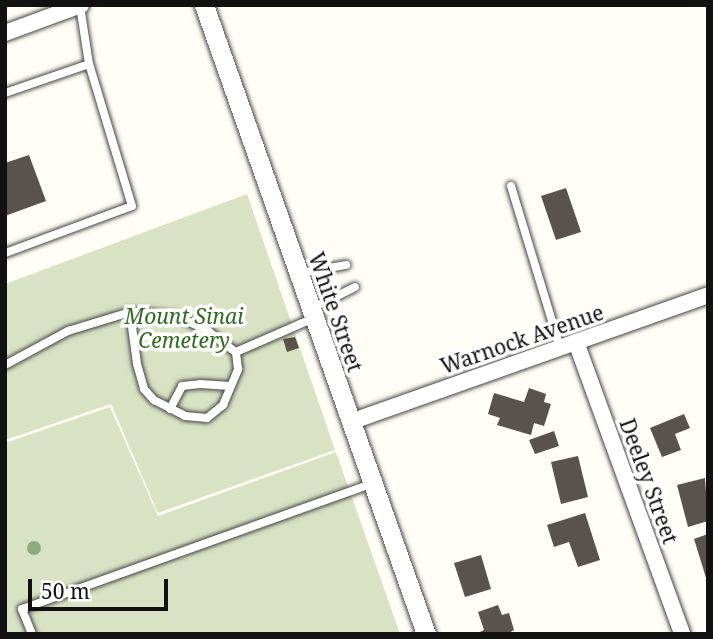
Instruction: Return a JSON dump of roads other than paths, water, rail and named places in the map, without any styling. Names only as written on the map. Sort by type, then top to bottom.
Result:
[{"type":"street","name":"White Street","points":[[204,5],[426,634]]},
{"type":"street","points":[[5,33],[80,6]]},
{"type":"street","name":"Warnock Avenue","points":[[350,422],[708,295]]},
{"type":"street","name":"Deeley Street","points":[[568,344],[682,634]]},
{"type":"lane","points":[[5,253],[132,206],[89,64],[80,6]]},
{"type":"lane","points":[[5,93],[89,64]]},
{"type":"lane","points":[[512,186],[568,344]]},
{"type":"lane","points":[[299,274],[346,265]]},
{"type":"lane","points":[[236,352],[312,313],[355,287]]},
{"type":"lane","points":[[5,365],[68,331],[130,312],[178,316],[209,332],[236,352],[238,369],[223,405],[207,418],[185,416],[154,400],[140,379],[130,312]]},
{"type":"lane","points":[[170,409],[182,386],[230,386]]},
{"type":"lane","points":[[32,634],[22,609],[372,484]]},
{"type":"park label","name":"Mount Sinai Cemetery","points":[[184,328]]}]
